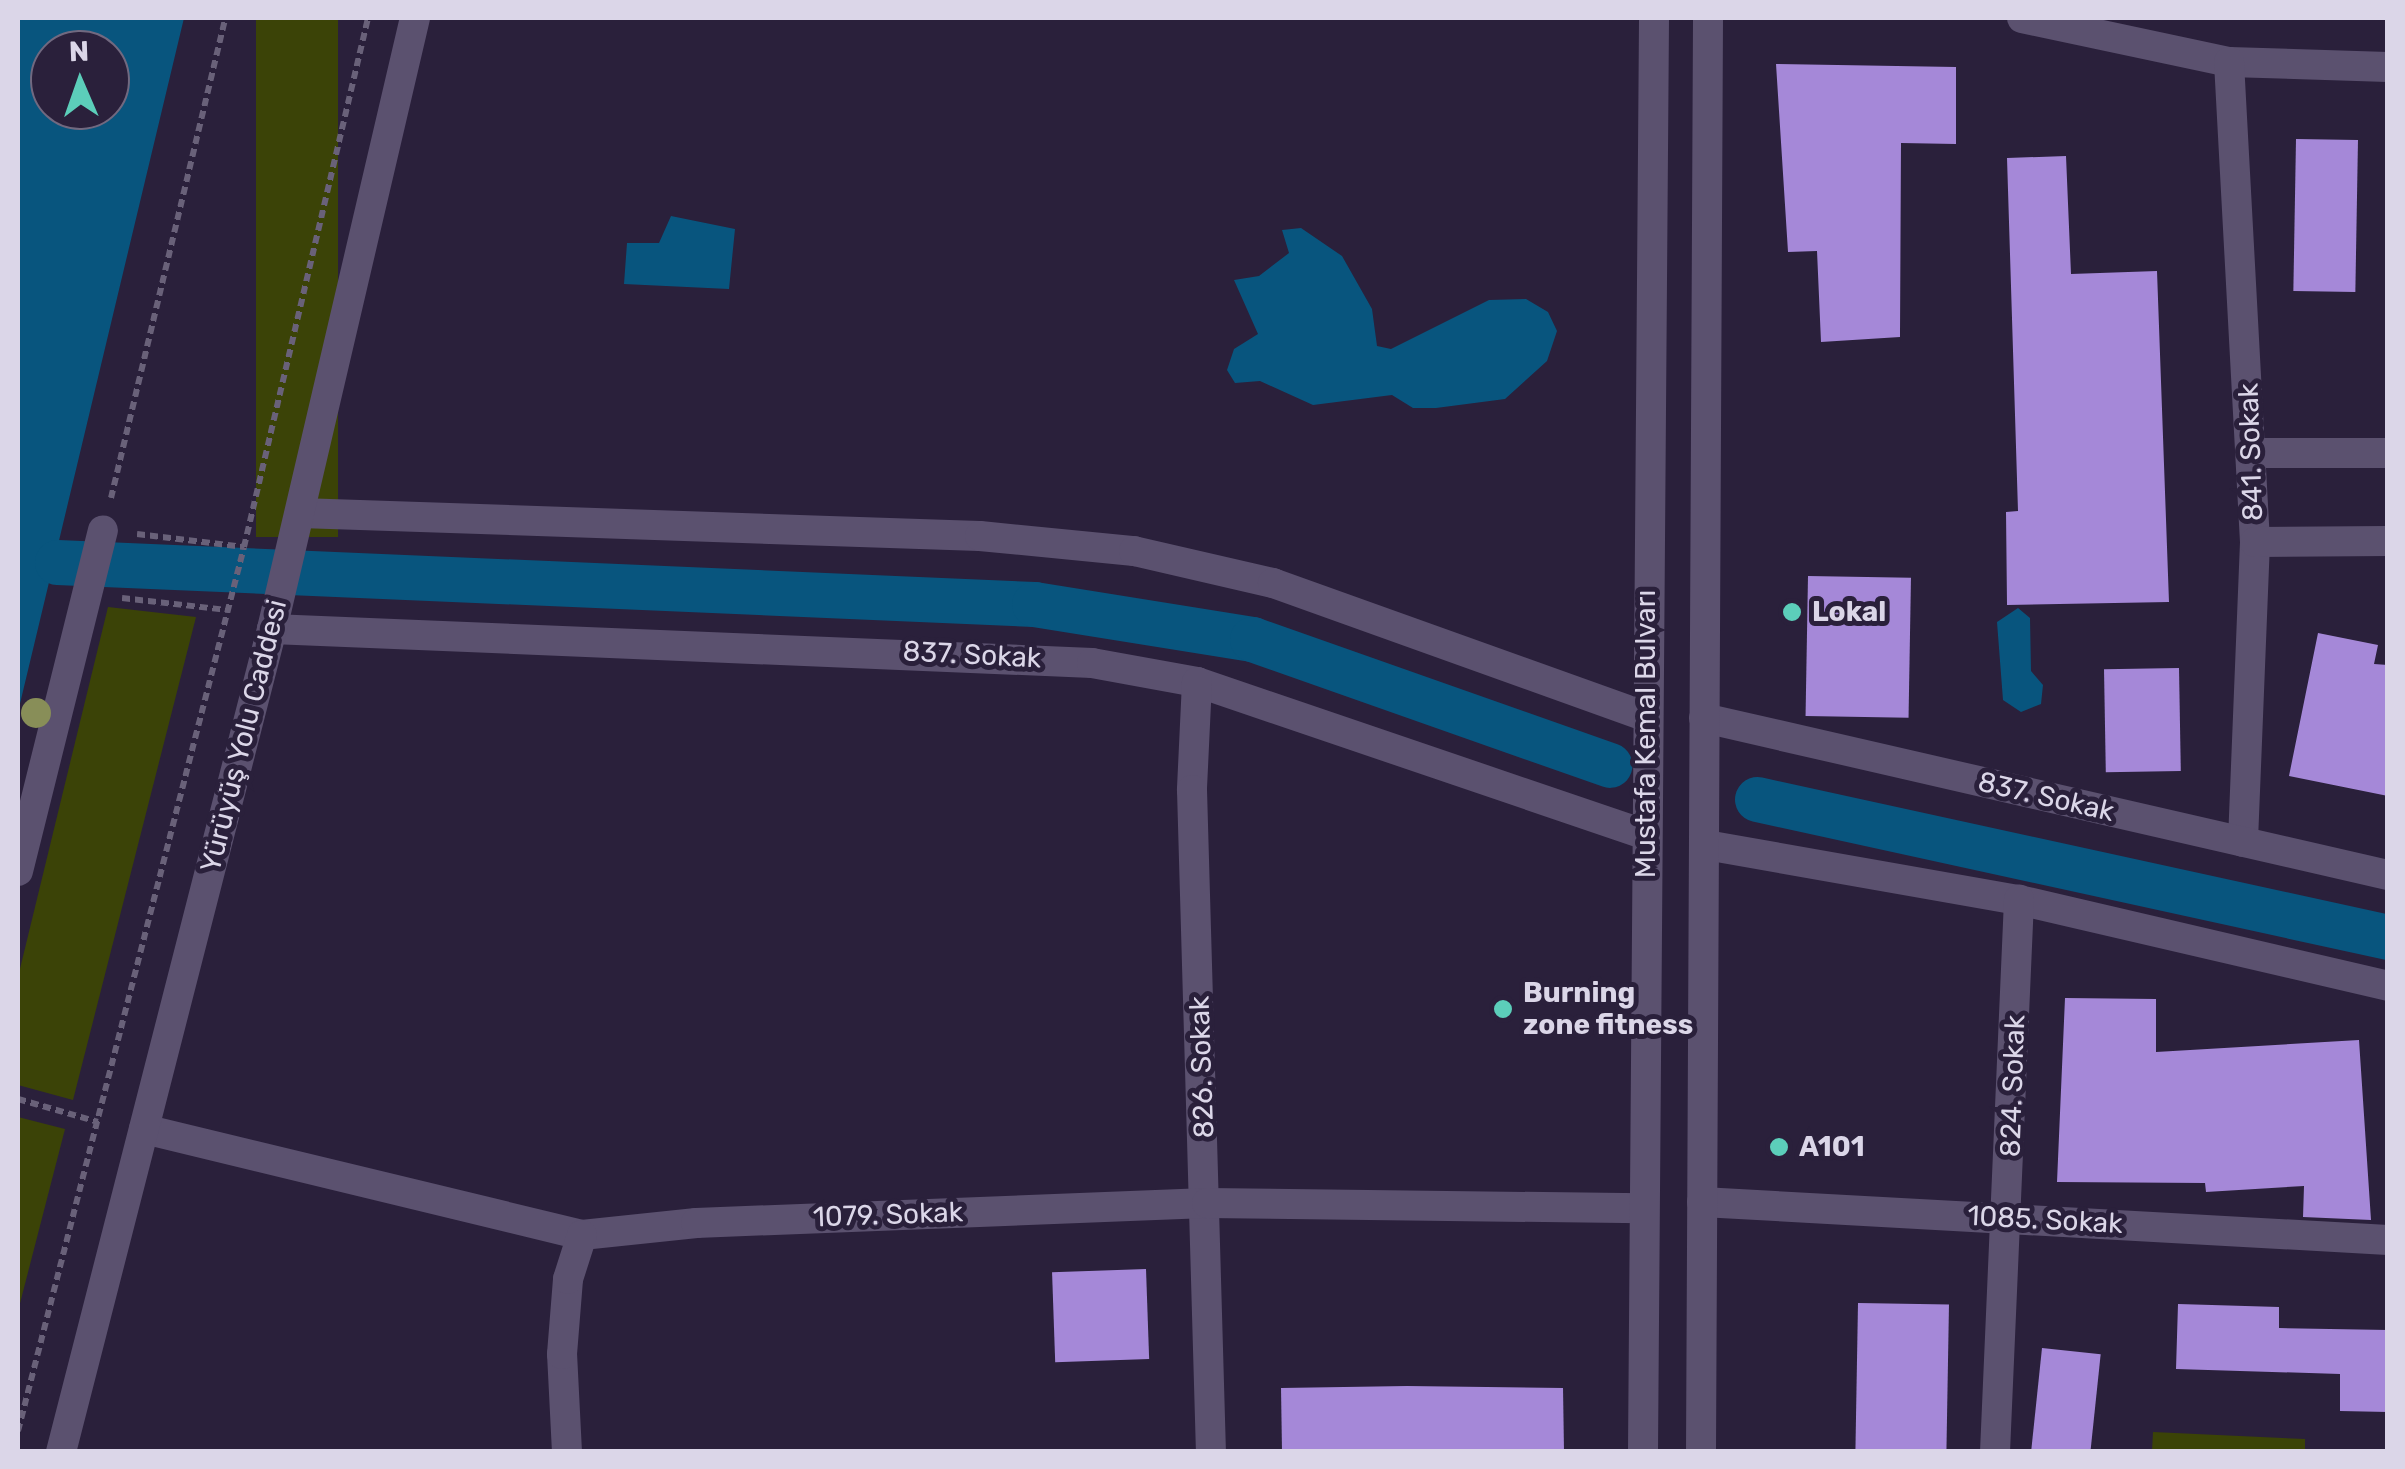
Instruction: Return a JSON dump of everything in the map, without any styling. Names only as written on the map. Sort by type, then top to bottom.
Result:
[{"type":"street","name":"Yürüyüş Yolu Caddesi","points":[[61,1452],[272,629],[415,18]]},
{"type":"street","name":"Mustafa Kemal Bulvarı","points":[[1643,1452],[1644,716],[1654,18]]},
{"type":"street","points":[[1700,1452],[1708,18]]},
{"type":"street","points":[[2022,18],[2229,62],[2388,68]]},
{"type":"street","name":"841. Sokak","points":[[2229,62],[2255,542],[2243,842]]},
{"type":"street","points":[[2253,453],[2388,453]]},
{"type":"street","points":[[300,513],[980,536],[1134,551],[1273,583],[1644,716]]},
{"type":"street","points":[[18,871],[103,530]]},
{"type":"street","points":[[2255,542],[2388,541]]},
{"type":"street","name":"837. Sokak","points":[[272,629],[974,652],[1197,682],[1646,834]]},
{"type":"street","name":"826. Sokak","points":[[1197,682],[1192,790],[1208,1204],[1211,1452]]},
{"type":"street","name":"837. Sokak","points":[[1704,718],[2388,875]]},
{"type":"street","points":[[1706,846],[2018,900],[2388,986]]},
{"type":"street","name":"824. Sokak","points":[[1995,1452],[2009,1218],[2018,900]]},
{"type":"street","name":"1079. Sokak","points":[[144,1129],[582,1235],[696,1223],[1208,1204],[1644,1208]]},
{"type":"street","name":"1085. Sokak","points":[[1702,1202],[2388,1240]]},
{"type":"street","points":[[567,1452],[562,1354],[568,1279],[582,1235]]},
{"type":"path","points":[[225,18],[103,530],[244,546]]},
{"type":"path","points":[[18,1431],[244,546],[368,18]]},
{"type":"path","points":[[86,594],[228,610]]},
{"type":"path","points":[[18,1099],[99,1122]]},
{"type":"green space","points":[[256,18],[338,18],[338,537],[256,537]]},
{"type":"green space","points":[[108,607],[196,617],[73,1100],[18,1085],[18,977]]},
{"type":"green space","points":[[18,1117],[65,1129],[18,1311]]},
{"type":"green space","points":[[2153,1432],[2305,1439],[2305,1451],[2152,1451]]},
{"type":"water","points":[[18,18],[184,18],[18,712]]},
{"type":"water","points":[[671,216],[735,229],[729,289],[624,284],[627,243],[659,243]]},
{"type":"water","points":[[1301,228],[1342,256],[1372,309],[1377,346],[1391,349],[1489,300],[1526,299],[1548,312],[1557,331],[1547,361],[1505,399],[1436,408],[1413,408],[1392,395],[1313,405],[1260,381],[1235,383],[1227,370],[1234,349],[1258,334],[1234,280],[1259,276],[1289,253],[1282,230]]},
{"type":"water","points":[[2018,608],[2030,618],[2031,671],[2043,685],[2041,704],[2021,712],[2003,700],[1997,622]]},
{"type":"building","points":[[1776,64],[1956,67],[1956,144],[1901,143],[1900,337],[1821,342],[1817,251],[1788,252]]},
{"type":"building","points":[[2296,139],[2358,140],[2355,292],[2293,291]]},
{"type":"building","points":[[2066,156],[2071,274],[2157,271],[2169,602],[2007,605],[2006,512],[2018,511],[2007,158]]},
{"type":"building","points":[[1808,576],[1911,578],[1909,718],[1806,716]]},
{"type":"building","points":[[2318,633],[2378,645],[2374,664],[2388,665],[2388,796],[2289,776]]},
{"type":"building","points":[[2179,668],[2181,771],[2106,772],[2104,669]]},
{"type":"building","points":[[2065,998],[2156,999],[2156,1052],[2359,1040],[2371,1220],[2303,1217],[2304,1186],[2206,1192],[2205,1183],[2057,1182]]},
{"type":"building","points":[[1146,1269],[1149,1359],[1055,1362],[1052,1272]]},
{"type":"building","points":[[1858,1303],[1949,1305],[1946,1452],[1855,1452]]},
{"type":"building","points":[[2178,1304],[2279,1307],[2279,1328],[2388,1330],[2388,1412],[2340,1411],[2340,1374],[2176,1369]]},
{"type":"building","points":[[2042,1348],[2101,1354],[2090,1452],[2031,1451]]},
{"type":"building","points":[[1281,1388],[1563,1388],[1564,1452],[1282,1452]]},
{"type":"waterway","points":[[57,562],[1034,604],[1252,639],[1609,765]]},
{"type":"waterway","points":[[1757,799],[2388,937]]},
{"type":"place","name":"Lokal","points":[[1792,612]]},
{"type":"place","name":"Burning zone fitness","points":[[1503,1009]]},
{"type":"place","name":"A101","points":[[1779,1147]]}]
